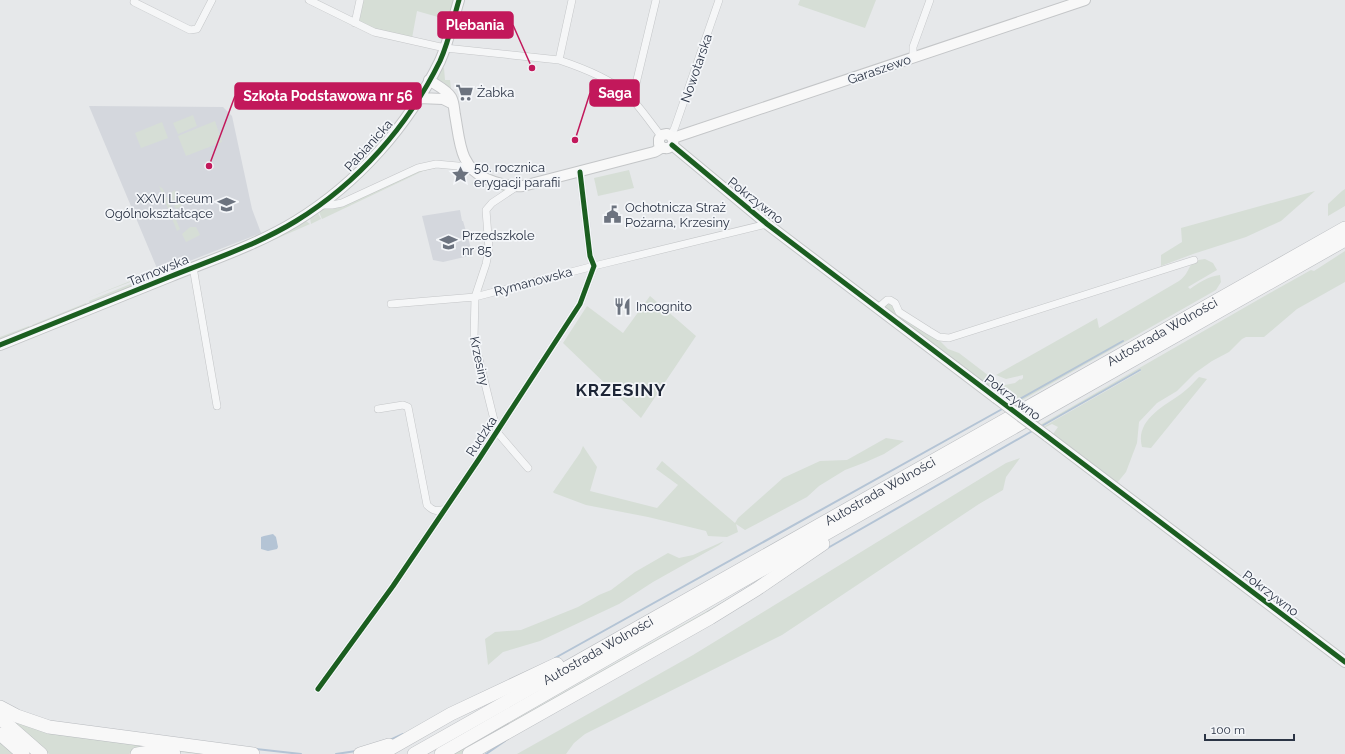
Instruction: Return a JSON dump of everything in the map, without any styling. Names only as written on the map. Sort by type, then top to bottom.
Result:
[{"type":"highway","name":"Autostrada Wolności","points":[[414,754],[1345,228]]},
{"type":"highway","name":"Autostrada Wolności","points":[[441,754],[885,500],[1345,240]]},
{"type":"highway","points":[[469,754],[735,603],[842,532],[885,500]]},
{"type":"highway","points":[[381,754],[491,694],[592,647],[637,628]]},
{"type":"highway","points":[[0,707],[29,721],[59,729],[253,754]]},
{"type":"highway","points":[[0,718],[41,754]]},
{"type":"highway","points":[[479,754],[512,730]]},
{"type":"highway","points":[[360,754],[383,748],[422,731]]},
{"type":"highway","points":[[0,734],[22,754]]},
{"type":"highway","points":[[137,754],[150,752],[174,754]]},
{"type":"street","points":[[134,2],[190,30],[197,29],[212,0]]},
{"type":"street","points":[[309,0],[374,32],[445,48],[559,60],[573,64],[620,88],[630,97],[660,136],[659,144],[670,142]]},
{"type":"street","points":[[355,23],[360,0]]},
{"type":"street","points":[[445,48],[459,0]]},
{"type":"street","points":[[559,60],[572,0]]},
{"type":"street","points":[[630,97],[634,92],[656,0]]},
{"type":"street","name":"Nowotarska","points":[[670,142],[719,0]]},
{"type":"street","points":[[912,58],[913,47],[930,0]]},
{"type":"street","name":"Garaszewo","points":[[469,167],[480,176],[489,180],[506,186],[516,187],[654,152],[670,142],[1085,0]]},
{"type":"street","name":"Pabianicka","points":[[320,205],[346,184],[373,158],[397,130],[419,98],[445,48]]},
{"type":"street","points":[[429,80],[452,98],[461,148],[469,167]]},
{"type":"street","points":[[419,98],[443,99],[453,104]]},
{"type":"street","name":"Pokrzywno","points":[[670,142],[767,224],[1345,662]]},
{"type":"street","name":"Tarnowska","points":[[0,345],[256,242],[296,221],[320,205],[342,203],[418,168],[430,165],[469,167]]},
{"type":"street","points":[[580,172],[590,256],[594,266]]},
{"type":"street","name":"Krzesiny","points":[[497,432],[474,339],[475,297],[486,264],[489,249],[486,210],[492,203],[516,187]]},
{"type":"street","name":"Rymanowska","points":[[391,304],[475,297],[594,266],[767,224]]},
{"type":"street","points":[[878,308],[887,300],[890,300],[895,303],[898,312],[936,336],[949,338],[1194,260]]},
{"type":"street","name":"Rudzka","points":[[318,689],[393,586],[497,432],[580,304],[594,266]]},
{"type":"street","points":[[193,267],[217,406]]},
{"type":"street","points":[[378,409],[403,405],[408,407],[426,505],[432,510],[439,511],[445,509]]},
{"type":"street","points":[[497,432],[528,468]]},
{"type":"shaded area","points":[[361,0],[457,0],[452,21],[417,11],[412,38],[375,30],[356,22]]},
{"type":"shaded area","points":[[800,0],[876,0],[865,28],[798,5]]},
{"type":"shaded area","points":[[442,68],[444,68],[445,80],[450,80],[451,89],[443,82],[442,83],[438,80],[438,76]]},
{"type":"shaded area","points":[[89,106],[223,107],[232,116],[252,209],[261,233],[159,273]]},
{"type":"shaded area","points":[[193,115],[197,126],[178,134],[173,123]]},
{"type":"shaded area","points":[[215,121],[222,142],[186,156],[178,136]]},
{"type":"shaded area","points":[[162,122],[168,138],[141,148],[135,133]]},
{"type":"shaded area","points":[[440,167],[423,171],[322,219],[319,212],[323,209],[332,208],[427,168]]},
{"type":"shaded area","points":[[629,170],[634,188],[598,196],[594,178]]},
{"type":"shaded area","points":[[477,178],[504,191],[483,183],[474,186],[472,183]]},
{"type":"shaded area","points":[[159,186],[163,189],[180,229],[177,231]]},
{"type":"shaded area","points":[[1345,189],[1345,206],[1328,216],[1328,204]]},
{"type":"shaded area","points":[[175,190],[182,206],[176,209],[169,194]]},
{"type":"shaded area","points":[[1315,191],[1281,221],[1246,237],[1161,266],[1161,255],[1182,242],[1181,228]]},
{"type":"shaded area","name":"Przedszkole nr 85","points":[[460,210],[473,255],[443,262],[433,260],[422,216]]},
{"type":"shaded area","points":[[318,213],[321,219],[311,224],[310,218]]},
{"type":"shaded area","points":[[306,221],[310,224],[260,246]]},
{"type":"shaded area","points":[[190,227],[196,227],[200,235],[186,242],[182,234]]},
{"type":"shaded area","points":[[1345,251],[1345,282],[1297,309],[1264,337],[1246,337],[1242,339],[1229,352],[1212,361],[1195,373],[1177,391],[1157,403],[1139,422],[1137,443],[1126,472],[1117,483],[1053,434],[1058,427],[1052,424],[1044,428],[1043,427],[1141,371],[1140,369],[1042,426],[1040,425],[1277,289],[1311,270],[1314,271]]},
{"type":"shaded area","points":[[1205,259],[1213,263],[1217,270],[1188,287],[1190,289],[1208,278],[1220,275],[1221,282],[1216,290],[1014,405],[1009,401],[1011,396],[1010,390],[1005,387],[1001,395],[999,394],[884,307],[889,302],[897,314],[938,339],[948,349],[959,353],[993,379],[1003,384],[1003,387],[1005,385],[1015,383],[1020,379],[1021,380],[1023,375],[1006,379],[996,375],[1097,318],[1099,328],[1179,281],[1194,262]]},
{"type":"shaded area","points":[[158,270],[160,274],[154,273],[88,298]]},
{"type":"shaded area","points":[[150,276],[159,277],[91,306],[89,301]]},
{"type":"shaded area","points":[[650,296],[696,336],[641,418],[563,343],[587,306],[623,333]]},
{"type":"shaded area","points":[[86,303],[88,307],[33,327],[32,325]]},
{"type":"shaded area","points":[[29,326],[30,329],[0,343],[0,337]]},
{"type":"shaded area","points":[[1199,377],[1207,379],[1151,448],[1142,447],[1142,430],[1146,422],[1158,410],[1184,392]]},
{"type":"shaded area","points":[[886,438],[904,441],[884,454],[845,470],[819,486],[807,497],[745,530],[736,524],[738,532],[727,537],[708,536],[706,531],[648,517],[586,505],[553,492],[580,453],[583,446],[597,467],[590,491],[657,508],[678,485],[656,469],[662,461],[735,523],[738,518],[783,478],[820,461],[847,460]]},
{"type":"shaded area","points":[[1020,458],[1006,477],[1003,490],[979,504],[782,635],[585,734],[574,743],[566,754],[517,754],[693,655],[1006,463]]},
{"type":"shaded area","points":[[724,541],[653,582],[619,604],[540,641],[503,652],[488,665],[485,639],[495,632],[521,630],[578,607],[611,590],[635,572],[668,553],[679,558],[693,555]]},
{"type":"shaded area","points":[[730,598],[732,601],[463,754],[454,754]]},
{"type":"shaded area","points":[[1,712],[13,718],[238,754],[200,754],[156,749],[138,751],[129,754],[49,754]]},
{"type":"shaded area","points":[[0,742],[14,754],[0,754]]},
{"type":"water","points":[[273,534],[276,537],[277,549],[268,551],[261,549],[261,537]]},
{"type":"waterway","points":[[1011,404],[1123,341]]},
{"type":"waterway","points":[[1040,427],[1140,370]]},
{"type":"waterway","points":[[555,658],[1004,408]]},
{"type":"waterway","points":[[826,549],[1034,430]]},
{"type":"waterway","points":[[390,740],[403,734]]},
{"type":"waterway","points":[[486,754],[505,741]]},
{"type":"waterway","points":[[256,749],[301,754]]},
{"type":"waterway","points":[[336,754],[356,751]]},
{"type":"cycle path","points":[[0,345],[234,252],[281,230],[319,206],[360,171],[397,130],[413,108],[440,61],[459,0]]},
{"type":"cycle path","points":[[672,145],[767,224],[1345,662]]},
{"type":"cycle path","points":[[318,689],[393,586],[479,459],[580,304],[594,266],[590,256],[580,172]]},
{"type":"place","name":"Plebania","points":[[532,68]]},
{"type":"place","name":"Żabka","points":[[464,92]]},
{"type":"place","name":"Saga","points":[[575,140]]},
{"type":"place","name":"Szkoła Podstawowa nr 56","points":[[209,166]]},
{"type":"place","name":"50. rocznica erygacji parafii","points":[[461,174]]},
{"type":"place","name":"XXVI Liceum Ogólnokształcące","points":[[226,205]]},
{"type":"place","name":"Ochotnicza Straż Pożarna, Krzesiny","points":[[612,214]]},
{"type":"place","name":"Przedszkole nr 85","points":[[449,242]]},
{"type":"place","name":"Incognito","points":[[623,306]]},
{"type":"district","name":"KRZESINY","points":[[621,390]]}]
